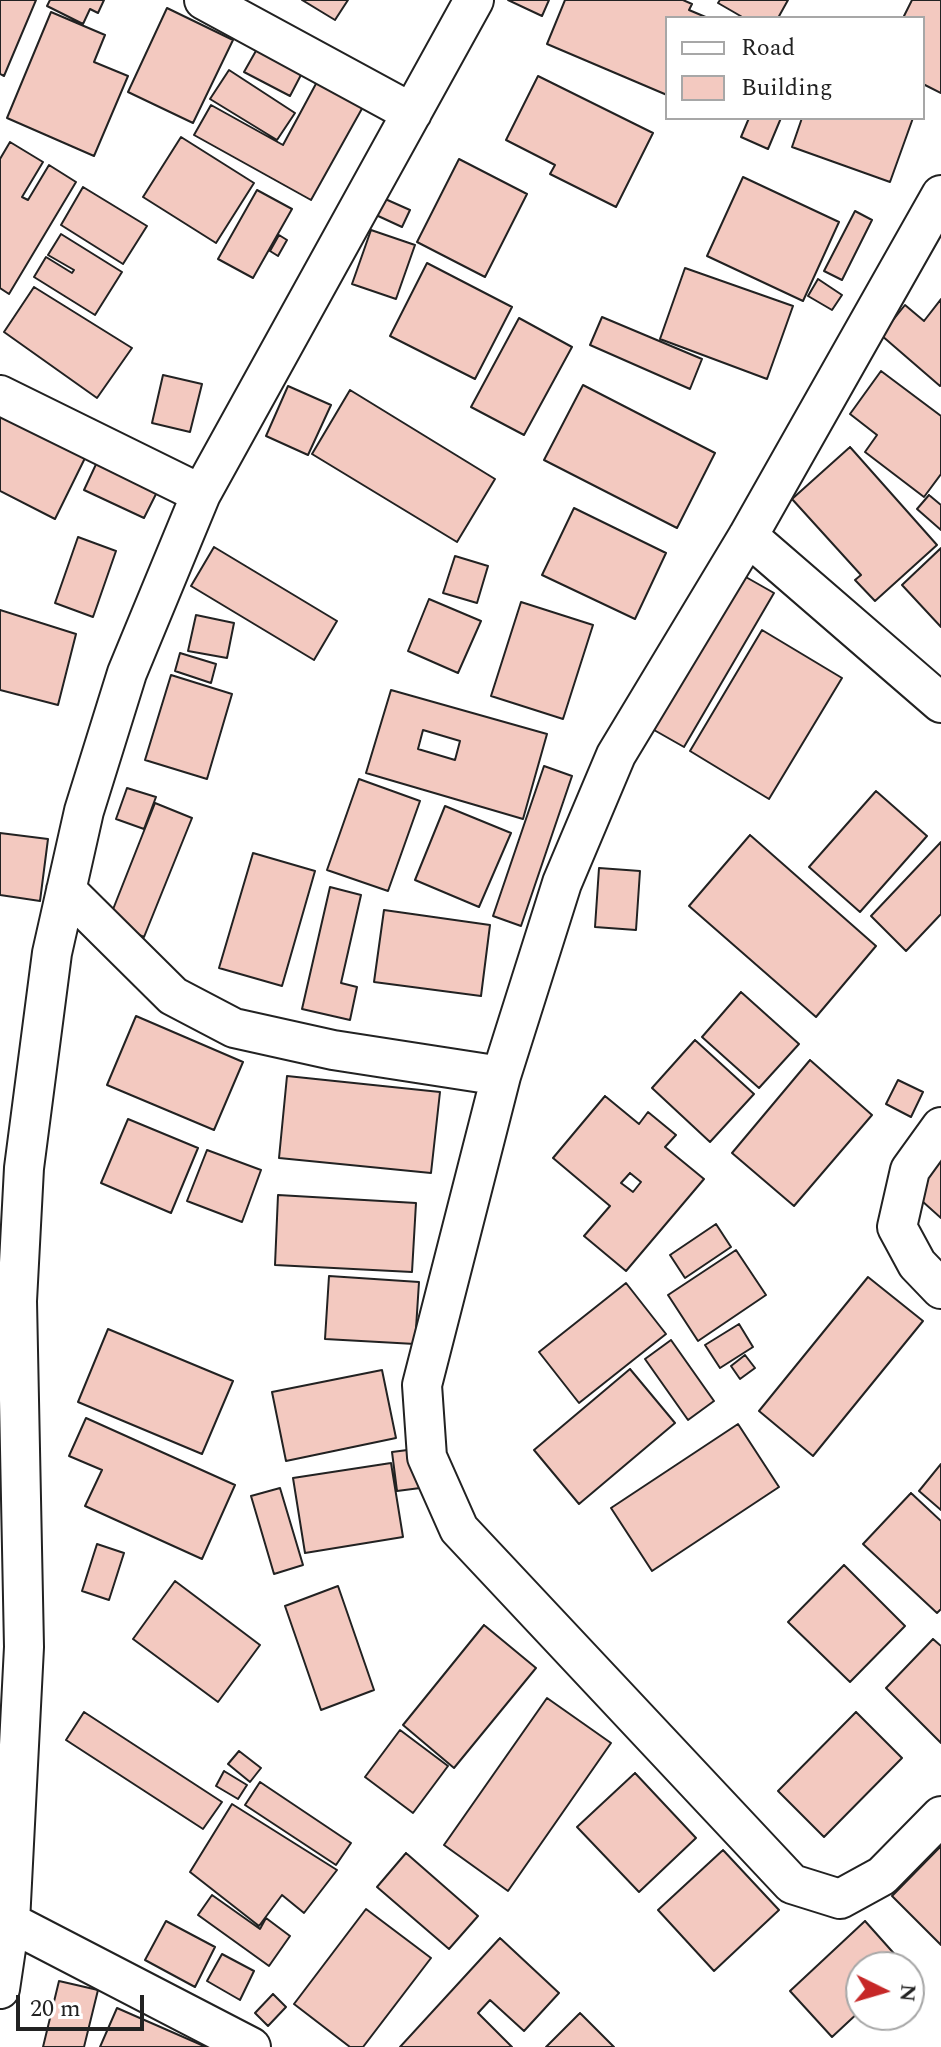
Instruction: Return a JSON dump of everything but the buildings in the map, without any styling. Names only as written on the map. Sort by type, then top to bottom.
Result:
[{"type":"street","points":[[204,0],[412,113]]},
{"type":"street","points":[[0,1989],[10,1922],[24,1647],[12,1538],[17,1301],[24,1168],[52,953],[84,811],[127,673],[201,494],[474,0]]},
{"type":"street","points":[[941,195],[748,536],[616,755],[562,883],[501,1076],[422,1385],[427,1457],[459,1529],[792,1884],[840,1899],[882,1876],[941,1816]]},
{"type":"street","points":[[0,395],[201,494]]},
{"type":"street","points":[[748,536],[941,703]]},
{"type":"street","points":[[66,890],[173,996],[234,1028],[333,1050],[501,1076]]},
{"type":"street","points":[[941,1127],[910,1170],[897,1227],[917,1264],[941,1289]]},
{"type":"street","points":[[10,1922],[251,2047]]}]
